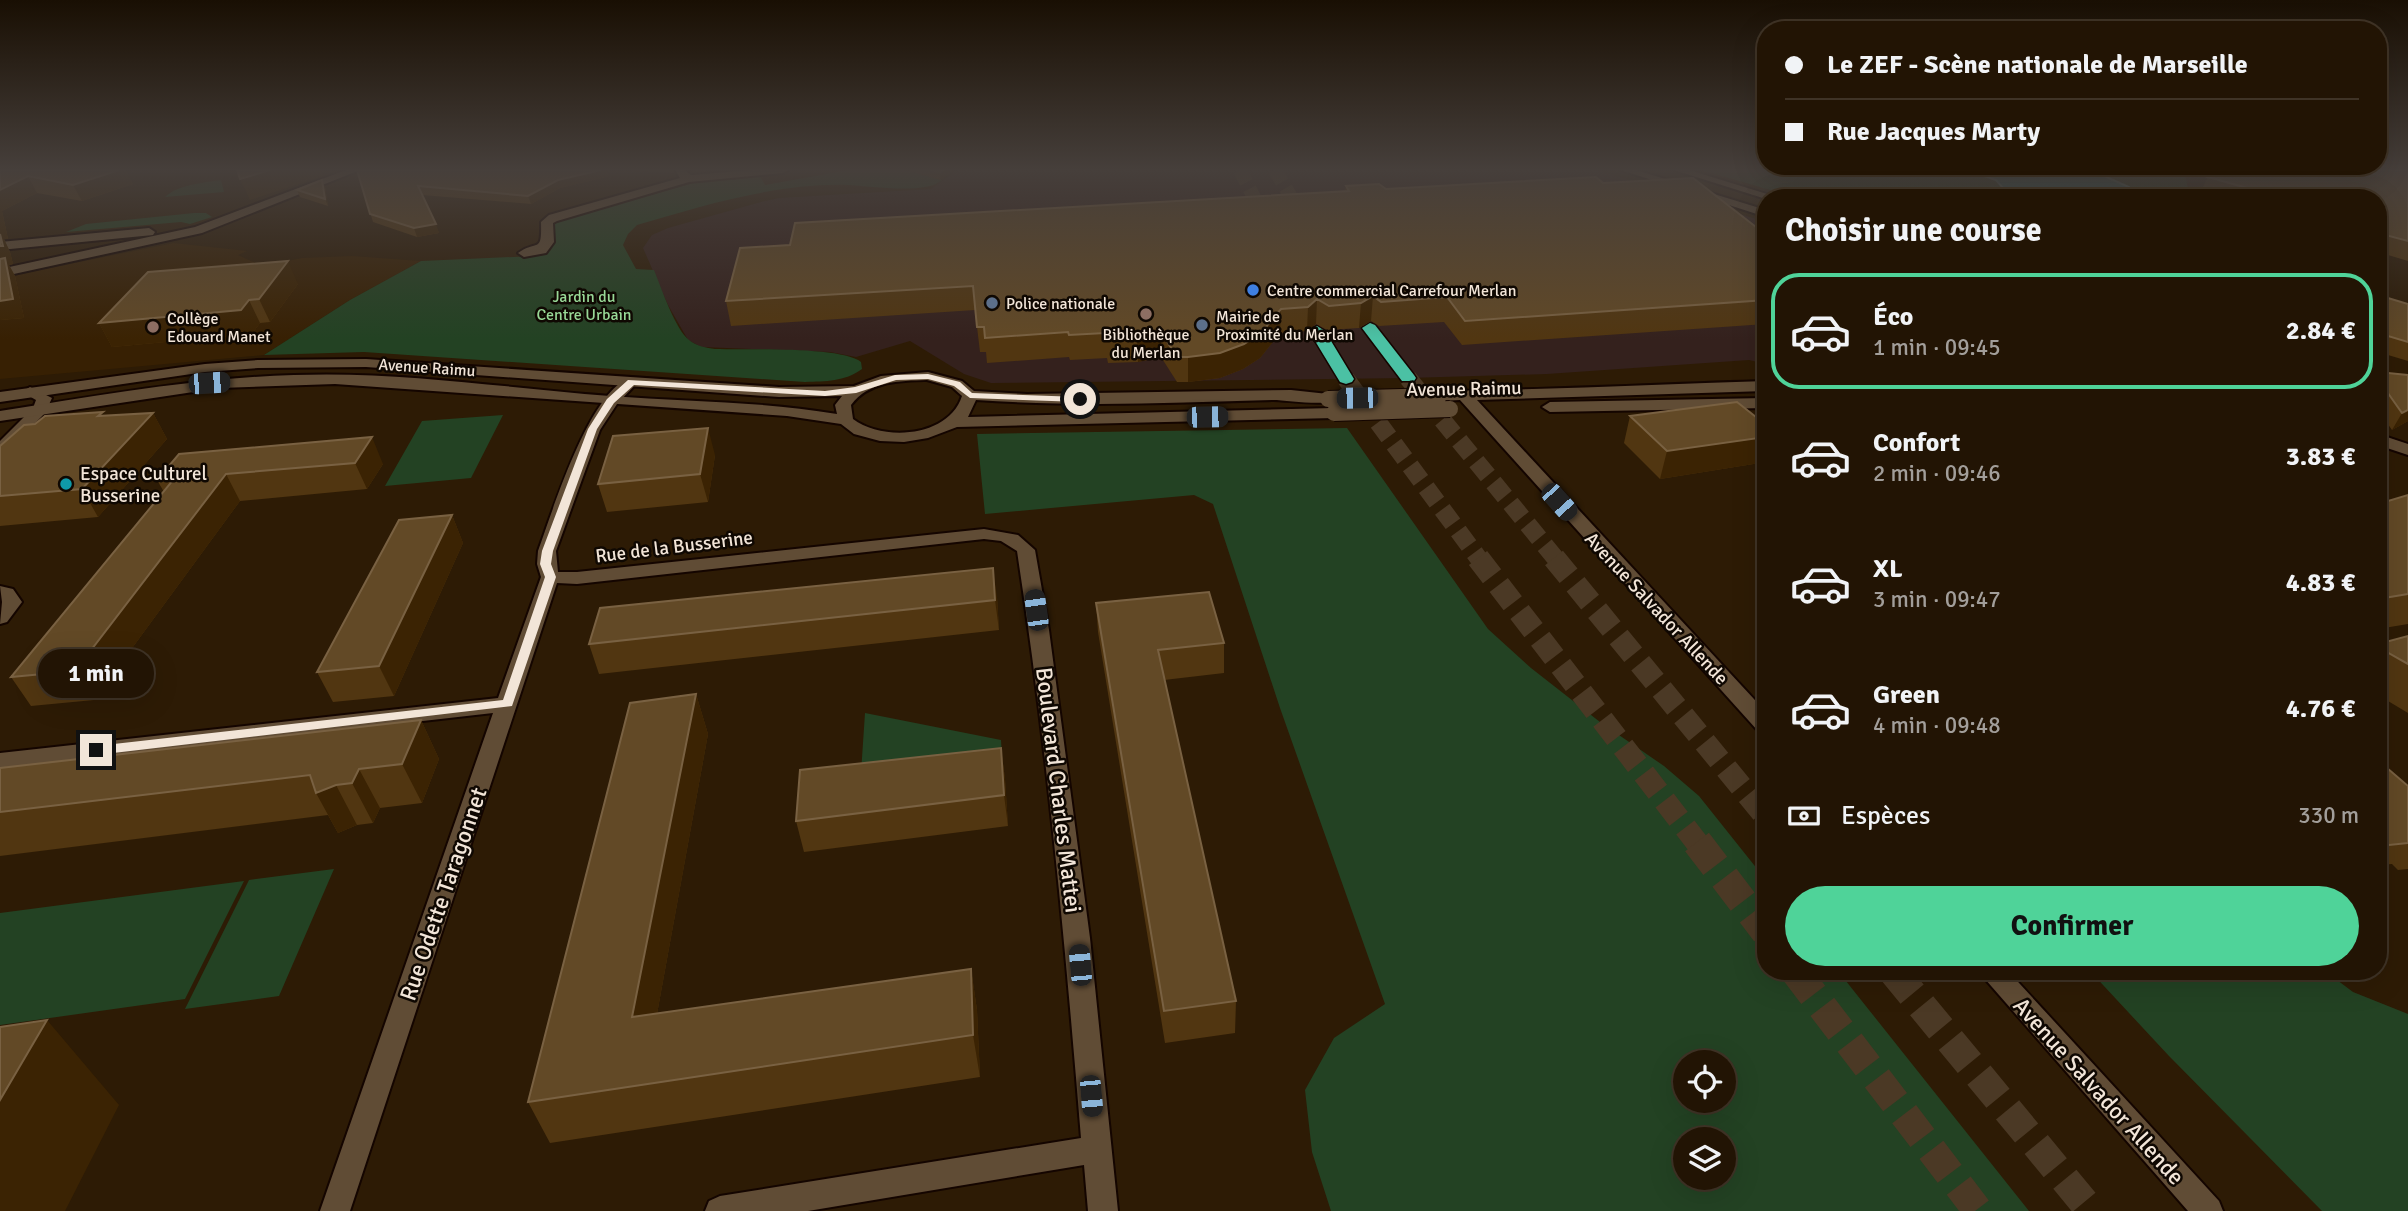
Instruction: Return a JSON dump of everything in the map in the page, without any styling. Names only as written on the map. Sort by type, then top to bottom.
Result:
[{"type":"highway","points":[[1370,328],[1409,378]]},
{"type":"highway","points":[[1317,331],[1346,379]]},
{"type":"street","points":[[0,273],[207,227]]},
{"type":"street","points":[[524,253],[542,250],[548,242],[547,227]]},
{"type":"street","points":[[0,246],[198,230]]},
{"type":"street","name":"Avenue Raimu","points":[[1,397],[205,368],[310,362],[366,363],[802,393],[856,390]]},
{"type":"street","points":[[845,420],[843,405],[856,390],[895,377],[928,376],[957,384],[970,396],[965,414],[954,422]]},
{"type":"street","name":"Avenue Raimu","points":[[0,416],[209,383],[297,379],[406,383],[611,401],[807,414],[845,420],[851,428],[864,433],[898,437],[940,429],[954,422],[1331,406],[1444,402],[1757,403]]},
{"type":"street","points":[[550,577],[546,564],[547,551],[592,429],[611,401],[631,382]]},
{"type":"street","name":"Avenue Raimu","points":[[1470,402],[1631,389],[1757,386]]},
{"type":"street","points":[[0,450],[40,410],[44,398],[30,392]]},
{"type":"street","name":"Avenue Raimu","points":[[970,396],[1160,399],[1292,395],[1331,406]]},
{"type":"street","name":"Avenue Salvador Allende","points":[[1470,402],[1757,716]]},
{"type":"street","points":[[2387,442],[2408,450]]},
{"type":"street","name":"Rue de la Busserine","points":[[550,577],[577,578],[984,534],[1003,535],[1018,541]]},
{"type":"street","name":"Boulevard Charles Mattei","points":[[1018,541],[1026,550],[1031,570],[1039,630],[1077,938],[1103,1211]]},
{"type":"street","name":"Rue Odette Taragonnet","points":[[335,1211],[550,577]]},
{"type":"street","points":[[0,592],[6,593],[12,601],[0,618]]},
{"type":"street","points":[[0,761],[508,704]]},
{"type":"street","name":"Avenue Salvador Allende","points":[[1999,980],[2208,1211]]},
{"type":"street","points":[[720,1211],[1096,1149]]},
{"type":"shaded area","name":"Centre commercial Carrefour Merlan","points":[[1757,227],[1757,362],[1749,360],[1547,374],[1408,378],[991,383],[964,374],[910,341],[856,357],[830,352],[701,347],[688,340],[668,305],[643,248],[652,235],[668,228]]},
{"type":"shaded area","name":"Collège Edouard Manet","points":[[174,243],[247,251],[238,255],[262,266],[302,258],[352,256],[421,261],[350,300],[264,355],[0,379],[0,278]]},
{"type":"green space","points":[[80,227],[129,227],[66,232]]},
{"type":"green space","name":"Jardin du Centre Urbain","points":[[554,227],[635,227],[623,245],[636,269],[654,270],[674,318],[684,335],[692,342],[715,349],[834,353],[861,362],[862,369],[842,379],[805,382],[364,352],[264,355],[350,300],[421,261],[535,256],[551,250]]},
{"type":"green space","points":[[503,415],[471,478],[385,486],[422,421]]},
{"type":"green space","points":[[1347,428],[1488,629],[1531,668],[1600,722],[1664,766],[1699,796],[1757,869],[1757,980],[1845,980],[2029,1211],[1331,1211],[1312,1152],[1305,1090],[1334,1038],[1385,1004],[1280,708],[1213,504],[1194,495],[985,514],[977,434]]},
{"type":"green space","points":[[865,713],[1001,740],[1002,757],[861,773]]},
{"type":"green space","points":[[334,869],[279,996],[185,1009],[249,880]]},
{"type":"green space","points":[[244,881],[185,999],[0,1025],[0,913]]},
{"type":"green space","points":[[2098,980],[2337,980],[2353,992],[2408,1014],[2408,1211],[2322,1211],[2169,1056]]},
{"type":"building","name":"Centre commercial Carrefour Merlan","points":[[794,227],[1755,227],[1757,301],[1465,321],[1447,297],[1381,302],[1373,296],[1361,303],[1329,306],[1317,299],[1308,307],[1281,309],[1261,333],[1244,344],[1220,353],[1177,357],[1161,332],[1137,337],[1107,338],[1105,333],[1069,335],[1068,332],[985,338],[984,327],[977,327],[973,286],[726,301],[740,248],[790,245]]},
{"type":"building","points":[[2387,227],[2408,227],[2408,241],[2387,235]]},
{"type":"building","points":[[5,258],[13,299],[0,301],[0,259]]},
{"type":"building","points":[[288,261],[259,299],[249,300],[241,310],[99,323],[148,272]]},
{"type":"building","points":[[2387,298],[2408,304],[2408,342],[2387,336]]},
{"type":"building","points":[[2387,373],[2408,375],[2408,410],[2402,413],[2387,392]]},
{"type":"building","points":[[1737,402],[1757,418],[1757,438],[1667,451],[1630,416]]},
{"type":"building","points":[[103,412],[98,416],[153,413],[82,489],[0,496],[0,446],[24,425],[35,424],[45,416]]},
{"type":"building","points":[[708,428],[700,474],[598,484],[613,436]]},
{"type":"building","points":[[372,437],[355,463],[226,474],[75,671],[11,677],[174,479],[157,480],[179,454]]},
{"type":"building","points":[[2408,495],[2408,594],[2387,598],[2387,501]]},
{"type":"building","points":[[452,515],[379,666],[317,672],[399,520]]},
{"type":"building","points":[[993,568],[995,600],[589,644],[600,608]]},
{"type":"building","points":[[1209,592],[1224,643],[1158,650],[1236,1001],[1164,1011],[1096,603]]},
{"type":"building","points":[[2408,636],[2408,664],[2387,652],[2387,642]]},
{"type":"building","points":[[696,694],[632,1017],[971,969],[973,1035],[528,1102],[630,703]]},
{"type":"building","points":[[421,720],[402,764],[359,769],[352,783],[336,785],[316,793],[310,775],[0,812],[0,768]]},
{"type":"building","points":[[1001,748],[1004,795],[796,821],[800,770]]},
{"type":"building","points":[[2387,768],[2408,786],[2408,843],[2389,845]]},
{"type":"building","points":[[47,1020],[0,1100],[0,1027]]},
{"type":"tunnel","points":[[1408,378],[1556,559]]},
{"type":"tunnel","points":[[1346,379],[1479,559]]},
{"type":"tunnel","points":[[1478,558],[1698,844]]},
{"type":"tunnel","points":[[1554,558],[1757,806]]},
{"type":"tunnel","points":[[1697,842],[1757,920]]},
{"type":"tunnel","points":[[1802,980],[1978,1211]]},
{"type":"tunnel","points":[[1900,980],[2091,1211]]},
{"type":"place","name":"Centre commercial Carrefour Merlan","points":[[1253,290]]},
{"type":"place","name":"Police nationale","points":[[992,303]]},
{"type":"place","name":"Bibliothèque du Merlan","points":[[1146,314]]},
{"type":"place","name":"Mairie de Proximité du Merlan","points":[[1202,325]]},
{"type":"place","name":"Collège Edouard Manet","points":[[153,327]]},
{"type":"place","name":"Espace Culturel Busserine","points":[[66,484]]},
{"type":"route","points":[[96,750],[508,704],[550,577],[546,564],[547,551],[592,429],[611,401],[631,382],[779,392],[840,393],[895,377],[928,376],[957,384],[970,396],[1080,399]]}]
